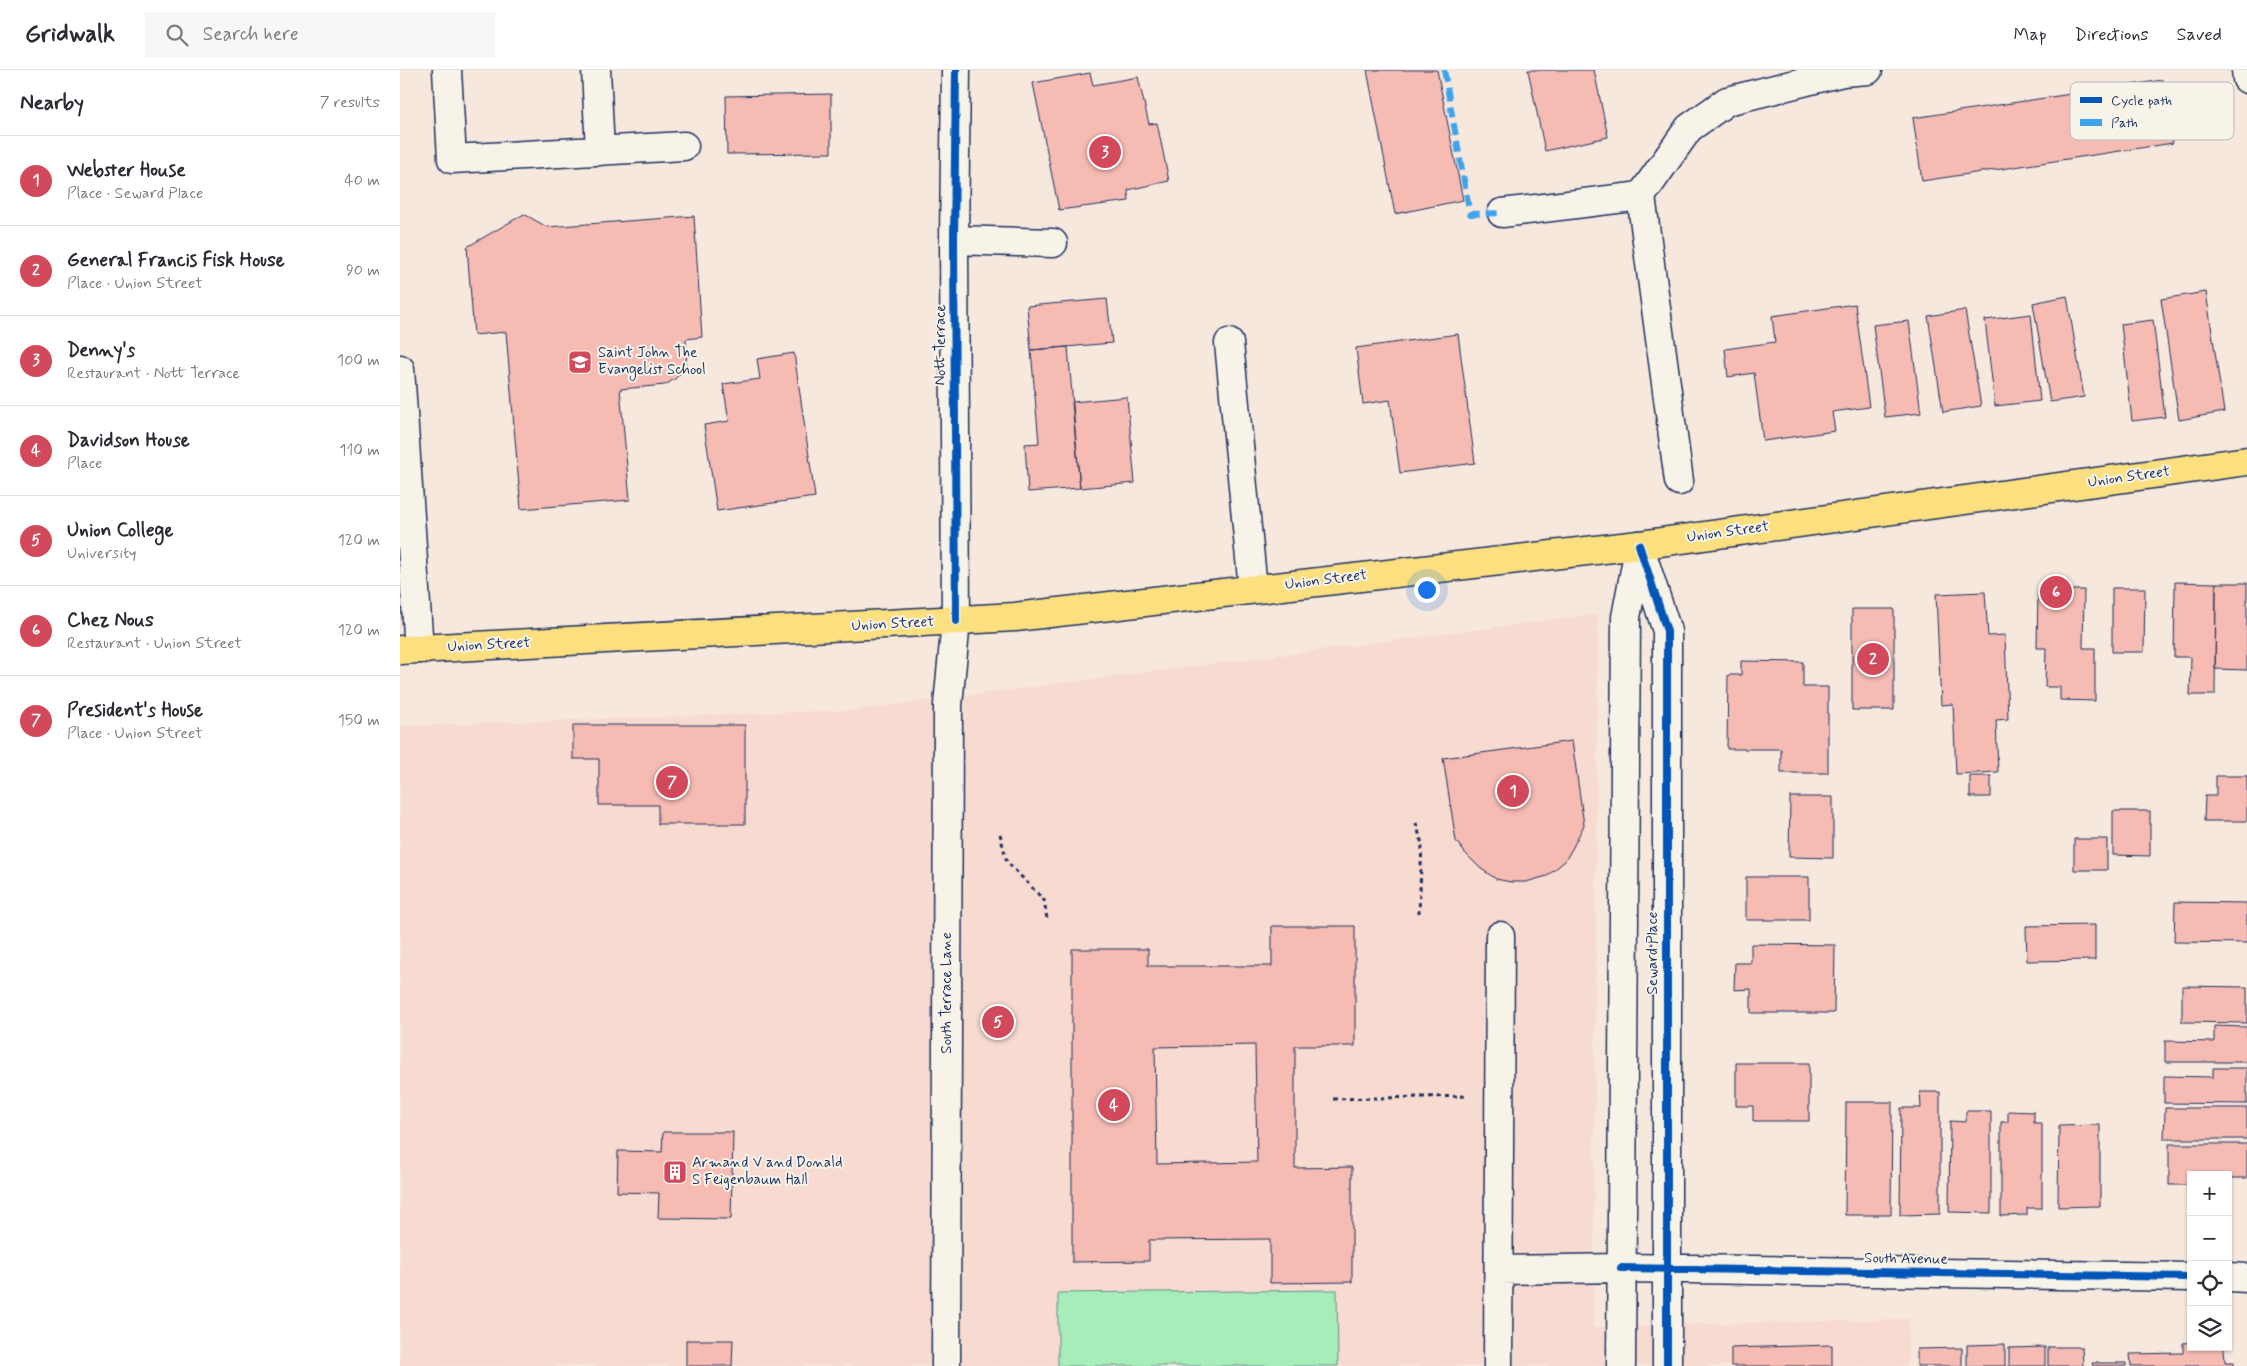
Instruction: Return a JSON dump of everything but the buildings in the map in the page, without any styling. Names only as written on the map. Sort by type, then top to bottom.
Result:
[{"type":"main road","name":"Union Street","points":[[409,649],[1015,617],[1639,545],[2247,461]]},
{"type":"street","points":[[447,70],[452,158],[684,146]]},
{"type":"street","points":[[596,70],[600,151]]},
{"type":"street","name":"Nott Terrace","points":[[956,70],[954,240],[956,621]]},
{"type":"street","points":[[1679,481],[1641,196],[1689,128],[1727,101],[1843,72],[1868,70]]},
{"type":"street","points":[[2246,70],[2247,79]]},
{"type":"street","points":[[1502,213],[1641,196]]},
{"type":"street","points":[[954,240],[1053,243]]},
{"type":"street","points":[[1229,343],[1253,589]]},
{"type":"street","points":[[400,369],[409,649]]},
{"type":"street","name":"Seward Place","points":[[1620,1366],[1626,617],[1639,545]]},
{"type":"street","name":"Seward Place","points":[[1639,545],[1667,632],[1667,1366]]},
{"type":"street","name":"South Terrace Lane","points":[[946,1366],[948,705],[956,621]]},
{"type":"street","points":[[1498,1366],[1500,936]]},
{"type":"street","name":"South Avenue","points":[[1498,1270],[1621,1268],[2187,1277]]},
{"type":"street","points":[[2232,1277],[2247,1278]]},
{"type":"path","points":[[1416,823],[1422,844],[1419,914]]},
{"type":"path","points":[[1000,834],[1007,862],[1044,900],[1048,919]]},
{"type":"path","points":[[1333,1099],[1500,1096]]},
{"type":"shaded area","points":[[1598,614],[1593,1327],[1909,1319],[1908,1366],[400,1366],[400,726],[854,710]]},
{"type":"green space","points":[[1337,1290],[1338,1366],[1058,1366],[1058,1293]]},
{"type":"marked path","points":[[1444,70],[1470,214],[1502,213]]},
{"type":"cycle path","points":[[956,70],[954,240],[956,621]]},
{"type":"cycle path","points":[[1639,545],[1667,631],[1667,1366]]},
{"type":"cycle path","points":[[1621,1268],[2187,1277]]},
{"type":"place","name":"Denny's","points":[[1105,152]]},
{"type":"place","name":"Saint John The Evangelist School","points":[[580,362]]},
{"type":"place","name":"Chez Nous","points":[[2056,592]]},
{"type":"place","name":"General Francis Fisk House","points":[[1873,659]]},
{"type":"place","name":"President's House","points":[[672,782]]},
{"type":"place","name":"Webster House","points":[[1513,791]]},
{"type":"place","name":"Union College","points":[[998,1022]]},
{"type":"place","name":"Davidson House","points":[[1114,1105]]},
{"type":"place","name":"Armand V and Donald S Feigenbaum Hall","points":[[675,1172]]}]
